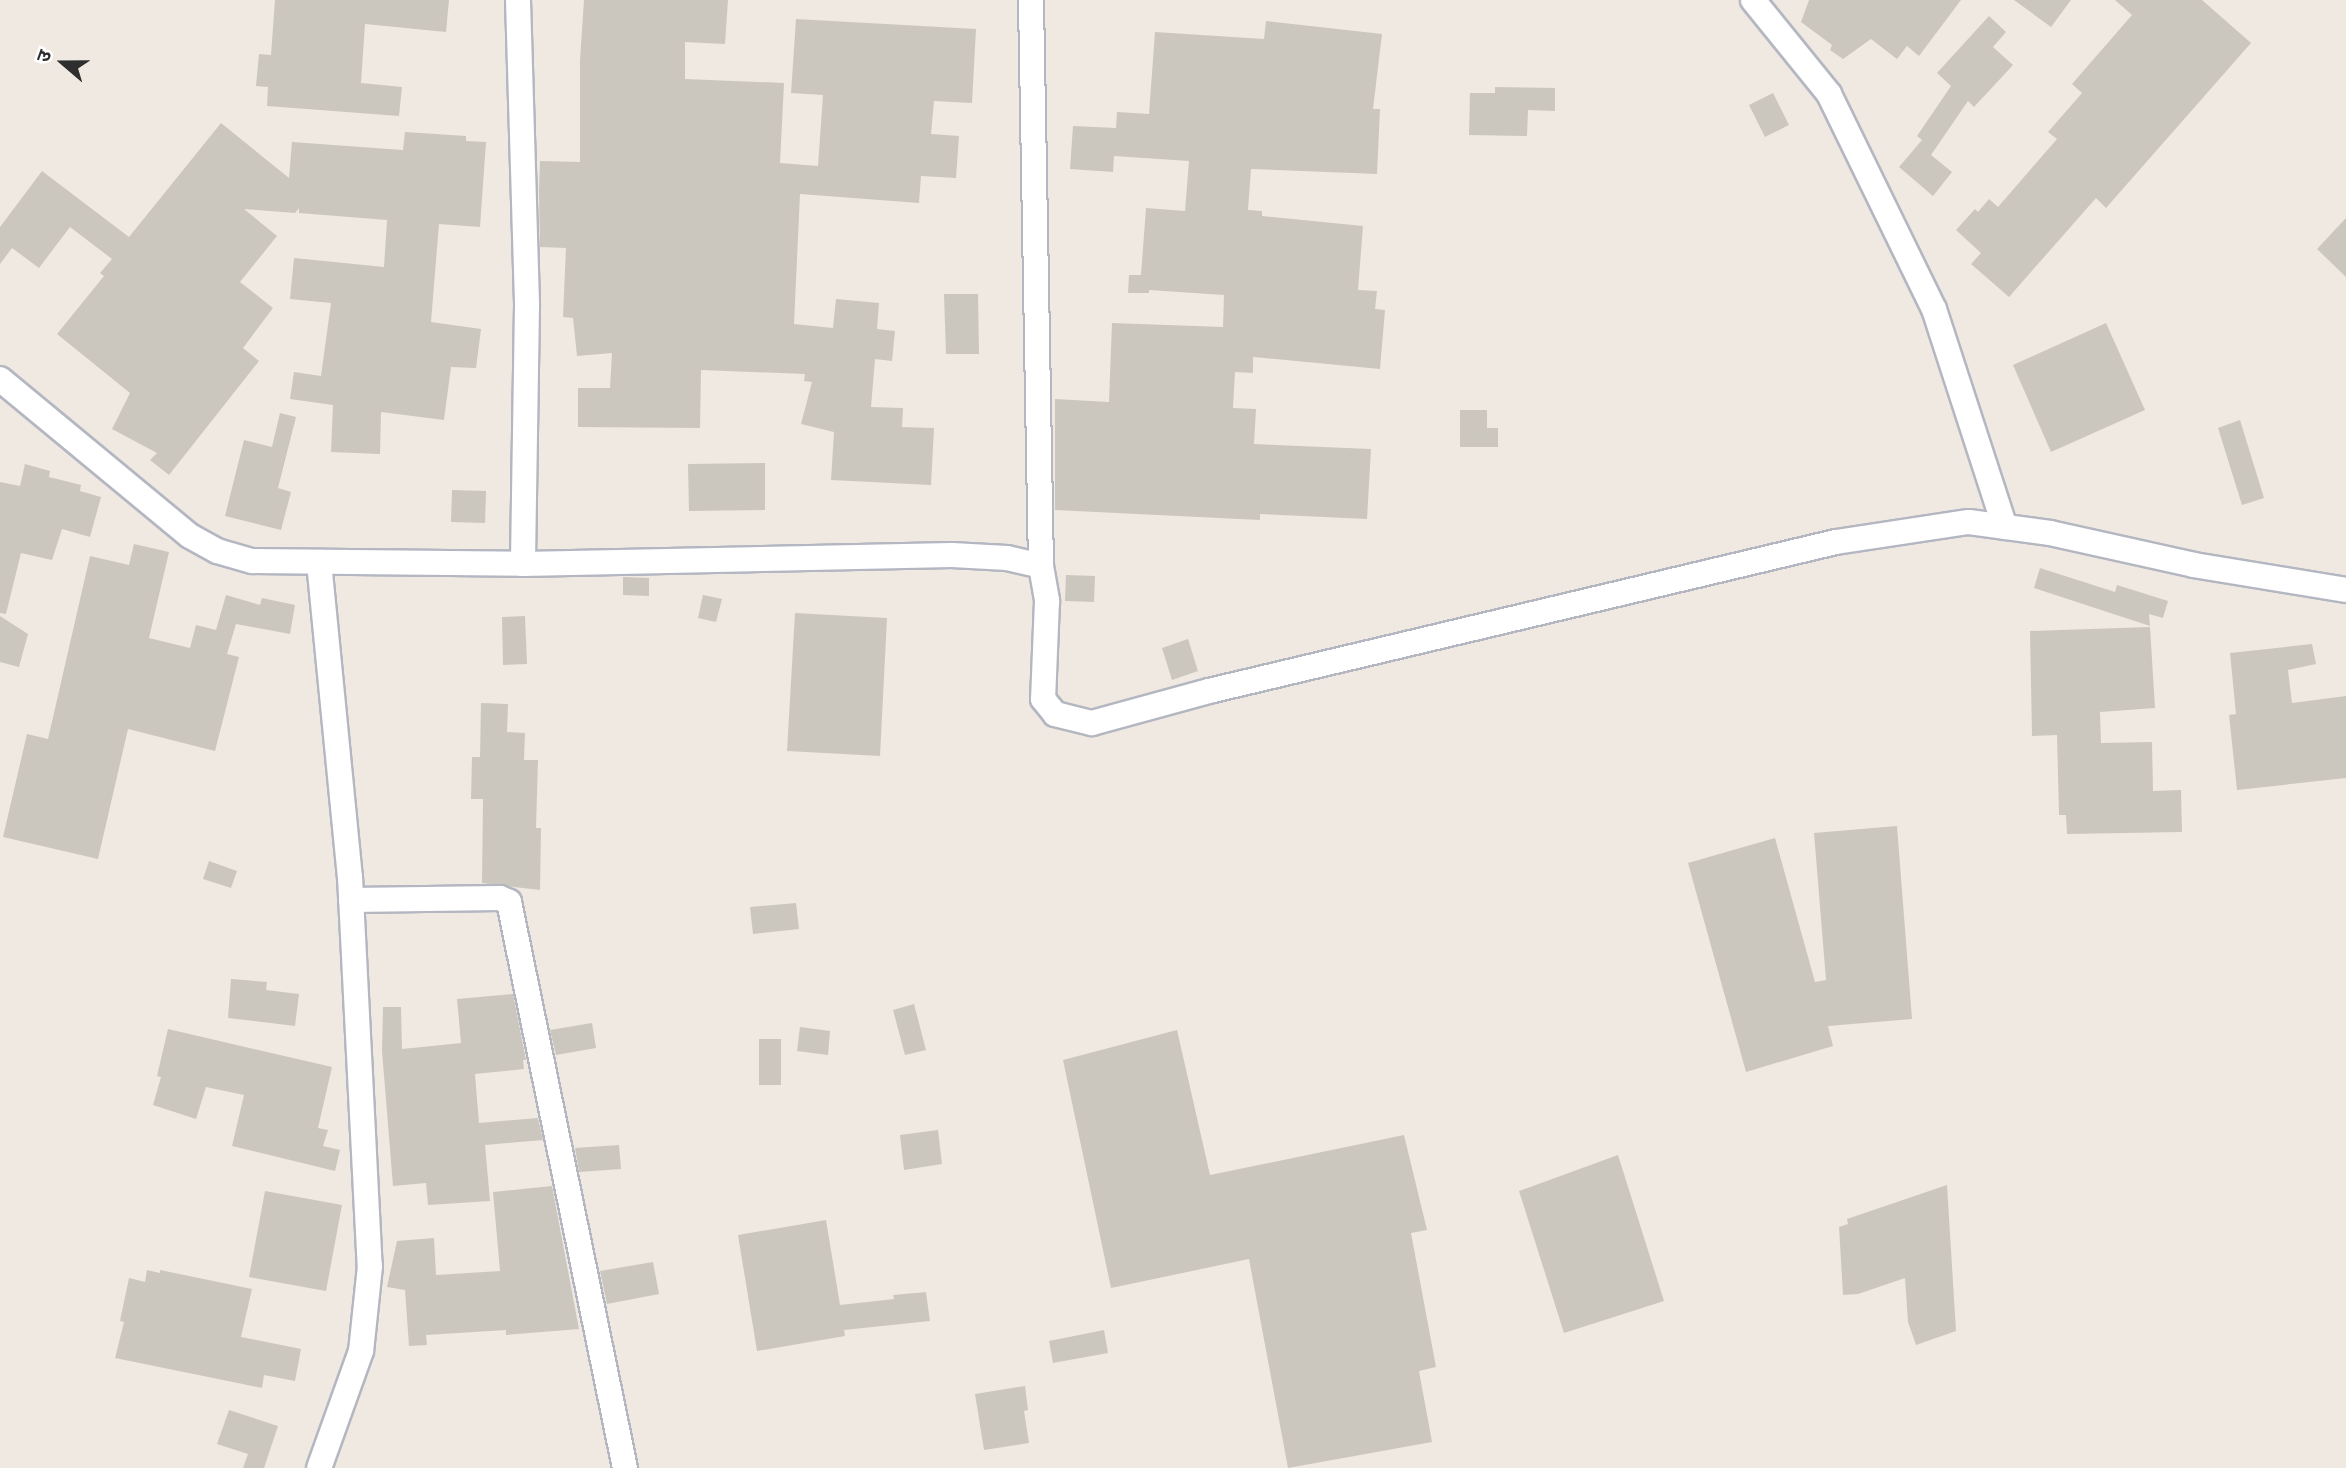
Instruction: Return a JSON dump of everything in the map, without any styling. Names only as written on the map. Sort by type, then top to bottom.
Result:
[{"type":"street","points":[[518,0],[527,306],[523,564]]},
{"type":"street","points":[[1031,0],[1041,566],[1047,601],[1043,699],[1055,714],[1092,723],[1209,691],[1836,542],[1969,522],[2050,533],[2194,565],[2346,590]]},
{"type":"street","points":[[1753,0],[1829,94],[1934,309],[2005,527]]},
{"type":"street","points":[[0,379],[190,536],[217,551],[253,561],[523,564],[952,555],[1007,558],[1041,566]]},
{"type":"street","points":[[319,562],[351,900],[370,1266],[361,1351],[334,1435],[319,1468]]},
{"type":"street","points":[[351,900],[500,898],[509,902],[625,1468]]},
{"type":"building","points":[[275,0],[449,0],[446,32],[365,24],[361,83],[402,87],[399,116],[267,106],[268,87],[256,86],[259,54],[271,55]]},
{"type":"building","points":[[584,0],[728,0],[725,44],[685,42],[685,79],[784,83],[780,163],[818,166],[823,95],[791,93],[796,19],[976,29],[972,103],[934,101],[931,134],[959,136],[956,178],[921,176],[919,203],[800,194],[794,324],[833,328],[836,299],[879,303],[877,329],[895,331],[892,361],[875,359],[871,407],[903,408],[902,427],[934,428],[931,485],[831,480],[834,432],[801,424],[812,382],[804,381],[805,374],[701,370],[700,428],[578,427],[578,388],[610,388],[612,353],[577,356],[573,318],[563,317],[566,248],[540,247],[539,191],[540,161],[580,162],[580,60]]},
{"type":"building","points":[[1809,0],[1961,0],[1919,56],[1907,46],[1897,59],[1871,39],[1843,59],[1830,50],[1832,45],[1801,22]]},
{"type":"building","points":[[2014,0],[2071,0],[2051,27]]},
{"type":"building","points":[[2115,0],[2202,0],[2251,43],[2106,208],[2096,198],[2009,297],[1971,264],[1981,253],[1956,230],[1975,209],[1978,212],[1989,199],[1998,207],[2057,139],[2048,132],[2082,93],[2072,84],[2132,15]]},
{"type":"building","points":[[1989,16],[2006,32],[1993,47],[2013,65],[1974,107],[1968,101],[1931,155],[1952,172],[1933,196],[1899,167],[1922,140],[1917,136],[1951,86],[1937,73]]},
{"type":"building","points":[[1266,21],[1382,34],[1373,109],[1380,109],[1377,174],[1251,169],[1248,210],[1262,211],[1262,216],[1363,226],[1358,290],[1377,291],[1375,309],[1385,310],[1380,369],[1253,357],[1253,373],[1235,372],[1233,408],[1256,409],[1254,444],[1371,449],[1367,519],[1260,514],[1260,520],[1055,510],[1055,399],[1109,402],[1112,323],[1223,327],[1224,295],[1149,290],[1149,293],[1128,293],[1129,275],[1141,275],[1146,208],[1185,211],[1189,161],[1114,156],[1113,172],[1070,169],[1073,126],[1116,128],[1117,112],[1149,114],[1155,32],[1264,39]]},
{"type":"building","points":[[1495,87],[1555,88],[1555,111],[1528,110],[1527,136],[1469,135],[1470,93],[1495,93]]},
{"type":"building","points":[[1773,93],[1789,125],[1765,137],[1749,105]]},
{"type":"building","points":[[221,123],[289,178],[292,142],[403,150],[405,132],[466,136],[466,141],[486,142],[480,227],[439,224],[431,322],[481,329],[476,368],[451,367],[444,420],[381,412],[380,454],[331,452],[333,405],[290,399],[294,372],[321,376],[331,303],[290,299],[294,258],[384,267],[387,220],[299,213],[299,208],[295,213],[244,209],[277,236],[240,282],[273,308],[243,348],[259,361],[169,475],[150,460],[157,453],[112,429],[130,393],[57,334],[104,276],[100,273],[112,259],[70,227],[39,268],[12,248],[0,264],[0,227],[42,171],[129,237]]},
{"type":"building","points":[[2346,218],[2346,277],[2317,249]]},
{"type":"building","points":[[944,294],[978,294],[979,354],[946,354]]},
{"type":"building","points":[[2106,323],[2145,410],[2051,452],[2013,365]]},
{"type":"building","points":[[1460,410],[1487,410],[1487,428],[1498,428],[1498,447],[1460,447]]},
{"type":"building","points":[[280,413],[296,417],[278,488],[291,492],[281,530],[225,516],[244,440],[272,447]]},
{"type":"building","points":[[2240,420],[2264,498],[2242,505],[2218,428]]},
{"type":"building","points":[[765,463],[765,510],[689,511],[688,464]]},
{"type":"building","points":[[25,464],[50,471],[49,477],[81,485],[80,491],[101,497],[90,537],[62,529],[52,560],[21,553],[6,614],[0,613],[0,482],[20,486]]},
{"type":"building","points":[[452,490],[486,491],[485,523],[451,522]]},
{"type":"building","points":[[134,544],[169,552],[149,638],[190,648],[196,625],[216,630],[226,595],[260,605],[262,598],[295,605],[290,634],[236,624],[227,654],[239,657],[215,751],[128,729],[98,859],[3,837],[27,734],[48,739],[90,556],[129,565]]},
{"type":"building","points":[[2040,568],[2115,592],[2117,585],[2168,601],[2163,618],[2149,614],[2150,626],[2034,588]]},
{"type":"building","points":[[1066,575],[1095,576],[1094,602],[1065,601]]},
{"type":"building","points":[[623,577],[649,578],[649,596],[623,595]]},
{"type":"building","points":[[703,595],[722,599],[716,622],[698,618]]},
{"type":"building","points":[[795,613],[887,618],[880,756],[787,751]]},
{"type":"building","points":[[0,616],[28,634],[19,667],[0,662]]},
{"type":"building","points":[[525,616],[527,664],[503,665],[502,617]]},
{"type":"building","points":[[2150,627],[2155,708],[2100,712],[2101,743],[2152,742],[2153,791],[2181,790],[2182,832],[2067,834],[2066,815],[2059,815],[2057,735],[2032,736],[2030,631]]},
{"type":"building","points":[[1188,639],[1198,671],[1172,680],[1162,648]]},
{"type":"building","points":[[2312,644],[2316,664],[2288,670],[2292,703],[2346,696],[2346,778],[2237,790],[2229,715],[2236,714],[2230,653]]},
{"type":"building","points":[[481,703],[508,704],[507,732],[525,733],[524,760],[538,760],[536,828],[541,828],[540,890],[482,883],[483,799],[471,799],[472,757],[480,757]]},
{"type":"building","points":[[1897,826],[1912,1019],[1828,1026],[1833,1046],[1746,1072],[1688,863],[1775,838],[1815,982],[1826,980],[1814,833]]},
{"type":"building","points":[[209,861],[237,871],[231,888],[203,879]]},
{"type":"building","points":[[796,903],[799,929],[753,934],[750,907]]},
{"type":"building","points":[[231,979],[267,982],[266,990],[299,994],[295,1026],[228,1018]]},
{"type":"building","points":[[513,994],[526,1060],[523,1060],[524,1069],[475,1074],[479,1123],[538,1118],[543,1140],[485,1145],[490,1201],[428,1205],[426,1183],[393,1186],[382,1051],[383,1007],[401,1007],[402,1049],[461,1043],[457,999]]},
{"type":"building","points":[[914,1004],[926,1050],[905,1055],[893,1010]]},
{"type":"building","points":[[592,1023],[596,1048],[556,1055],[550,1030]]},
{"type":"building","points":[[800,1027],[830,1031],[828,1055],[797,1051]]},
{"type":"building","points":[[168,1029],[332,1067],[318,1128],[328,1130],[323,1146],[340,1150],[335,1171],[232,1146],[244,1095],[206,1087],[196,1119],[153,1105],[161,1077],[157,1076]]},
{"type":"building","points":[[1177,1030],[1210,1175],[1404,1135],[1427,1230],[1411,1233],[1436,1367],[1419,1371],[1432,1442],[1288,1468],[1249,1259],[1111,1288],[1063,1060]]},
{"type":"building","points":[[759,1039],[781,1039],[781,1085],[759,1085]]},
{"type":"building","points":[[938,1130],[942,1164],[904,1170],[900,1135]]},
{"type":"building","points":[[619,1145],[621,1169],[579,1172],[575,1148]]},
{"type":"building","points":[[1618,1155],[1664,1301],[1564,1333],[1519,1191]]},
{"type":"building","points":[[1947,1185],[1956,1331],[1916,1345],[1908,1322],[1905,1278],[1858,1294],[1843,1295],[1839,1227],[1848,1224],[1847,1219]]},
{"type":"building","points":[[552,1186],[579,1329],[506,1335],[506,1330],[426,1335],[427,1345],[409,1346],[405,1290],[387,1287],[397,1241],[434,1238],[436,1275],[500,1271],[493,1192]]},
{"type":"building","points":[[265,1191],[342,1205],[326,1291],[249,1277]]},
{"type":"building","points":[[826,1220],[840,1305],[894,1299],[893,1295],[926,1292],[930,1321],[844,1330],[845,1336],[757,1351],[738,1235]]},
{"type":"building","points":[[653,1262],[659,1294],[607,1304],[600,1271]]},
{"type":"building","points":[[147,1270],[160,1273],[160,1270],[252,1289],[241,1337],[301,1349],[295,1381],[264,1375],[262,1388],[115,1358],[124,1322],[120,1321],[129,1278],[145,1282]]},
{"type":"building","points":[[1104,1330],[1108,1353],[1053,1363],[1049,1341]]},
{"type":"building","points":[[1025,1386],[1028,1410],[1024,1411],[1029,1443],[984,1450],[975,1394]]},
{"type":"building","points":[[229,1410],[278,1426],[264,1468],[243,1468],[248,1454],[217,1444]]}]
